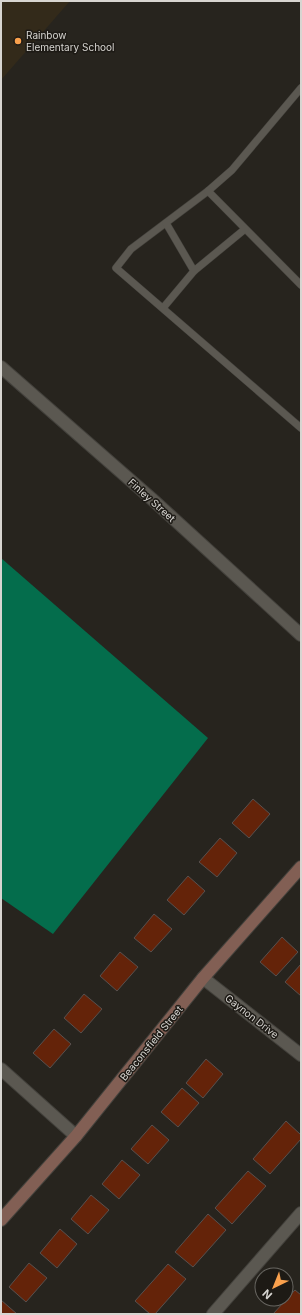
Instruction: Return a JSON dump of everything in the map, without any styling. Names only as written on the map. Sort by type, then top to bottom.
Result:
[{"type":"street","name":"Finley Street","points":[[1,367],[153,500],[301,635]]},
{"type":"street","name":"Beaconsfield Street","points":[[1,1220],[76,1136],[203,978],[301,867]]},
{"type":"street","name":"Gaynon Drive","points":[[203,978],[301,1054]]},
{"type":"street","points":[[1,1069],[76,1136]]},
{"type":"street","points":[[213,1314],[301,1213]]},
{"type":"lane","points":[[301,88],[232,170],[208,191],[131,249],[116,268],[301,428]]},
{"type":"lane","points":[[208,191],[301,285]]},
{"type":"lane","points":[[166,223],[194,271]]},
{"type":"lane","points":[[163,308],[194,271],[245,228]]},
{"type":"shaded area","name":"Rainbow Elementary School","points":[[1,1],[70,1],[1,80]]},
{"type":"green space","points":[[1,558],[208,738],[53,934],[1,898]]},
{"type":"building","points":[[253,799],[270,814],[249,838],[232,823]]},
{"type":"building","points":[[220,838],[237,853],[217,877],[199,862]]},
{"type":"building","points":[[188,876],[205,891],[184,915],[167,900]]},
{"type":"building","points":[[154,914],[172,929],[151,952],[134,938]]},
{"type":"building","points":[[282,937],[298,952],[276,976],[260,962]]},
{"type":"building","points":[[120,952],[138,967],[117,991],[100,976]]},
{"type":"building","points":[[301,964],[301,996],[285,982]]},
{"type":"building","points":[[84,994],[102,1009],[81,1033],[64,1018]]},
{"type":"building","points":[[54,1029],[71,1044],[50,1068],[33,1053]]},
{"type":"building","points":[[206,1059],[223,1074],[203,1098],[186,1083]]},
{"type":"building","points":[[182,1088],[199,1103],[178,1127],[161,1112]]},
{"type":"building","points":[[286,1121],[301,1135],[301,1139],[270,1174],[253,1159]]},
{"type":"building","points":[[152,1125],[169,1140],[148,1164],[131,1149]]},
{"type":"building","points":[[122,1160],[140,1175],[119,1199],[102,1184]]},
{"type":"building","points":[[248,1171],[266,1186],[232,1224],[215,1208]]},
{"type":"building","points":[[91,1195],[109,1210],[88,1234],[71,1219]]},
{"type":"building","points":[[208,1214],[226,1230],[193,1267],[175,1252]]},
{"type":"building","points":[[60,1229],[77,1244],[57,1268],[40,1253]]},
{"type":"building","points":[[29,1263],[47,1278],[26,1302],[9,1287]]},
{"type":"building","points":[[168,1264],[186,1279],[155,1314],[150,1314],[135,1301]]},
{"type":"building","points":[[295,1290],[301,1295],[301,1314],[273,1314],[279,1307],[294,1307]]},
{"type":"building","points":[[1,1300],[17,1314],[1,1314]]},
{"type":"place","name":"Rainbow Elementary School","points":[[18,41]]}]
